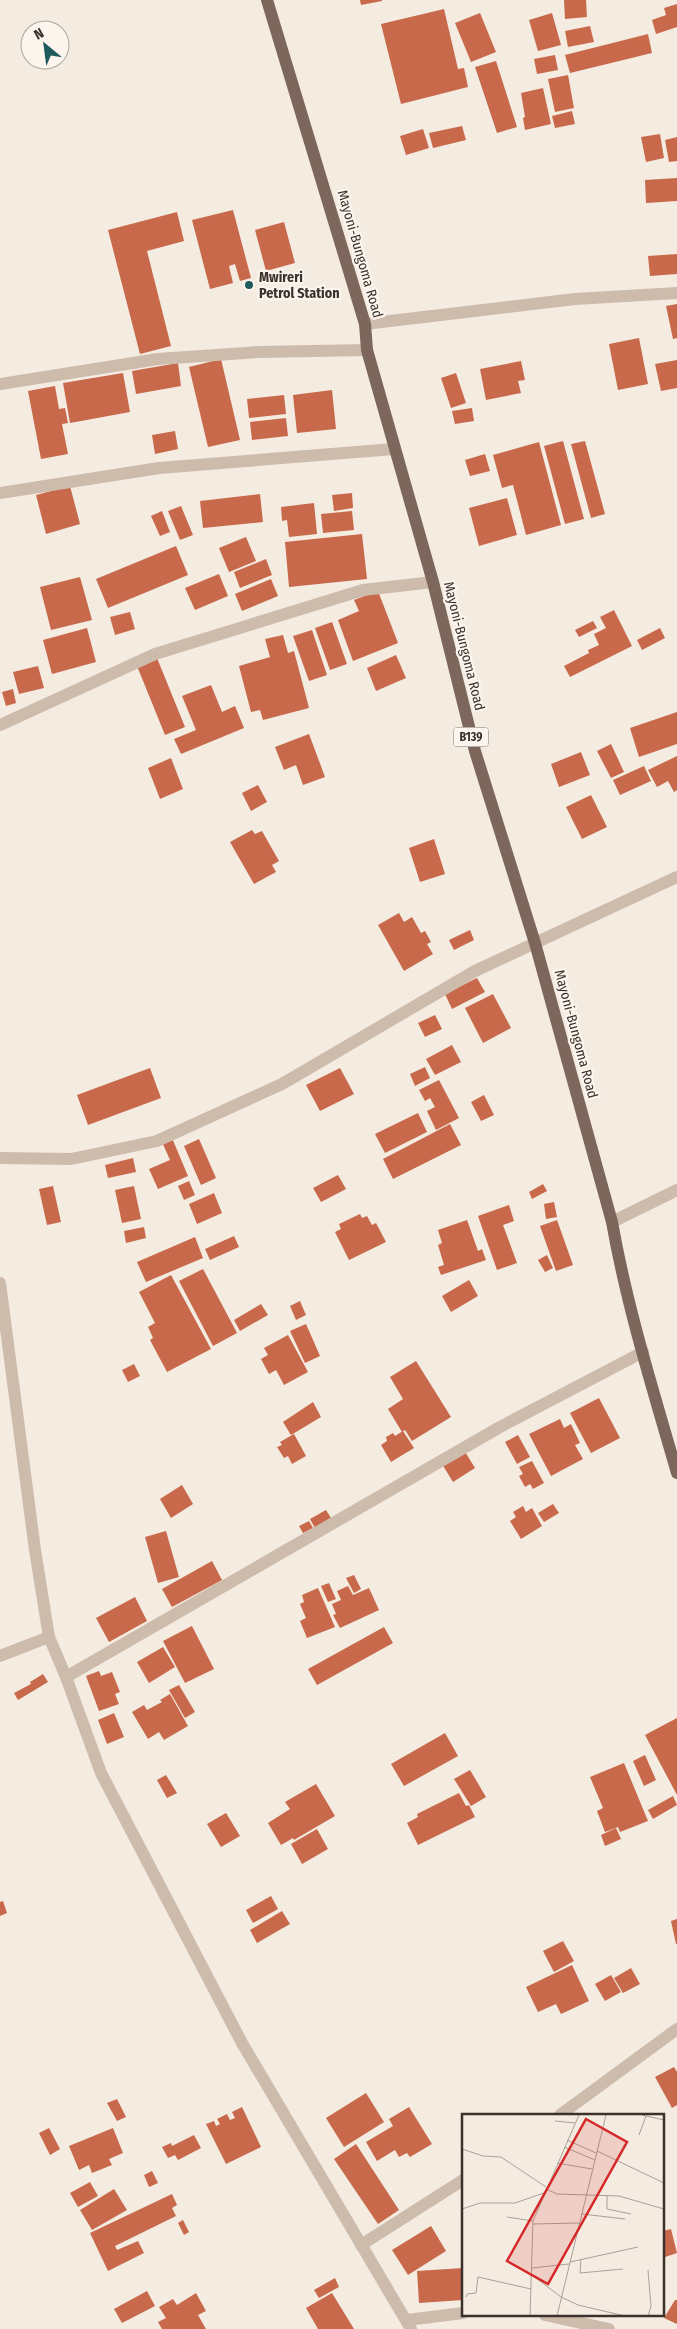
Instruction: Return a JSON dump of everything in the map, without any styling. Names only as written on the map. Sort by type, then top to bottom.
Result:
[{"type":"main road","name":"Mayoni-Bungoma Road","points":[[267,0],[365,324],[367,350],[433,582],[475,751],[535,943],[612,1222],[618,1256],[677,1473]]},
{"type":"street","points":[[365,324],[575,299],[677,293]]},
{"type":"street","points":[[0,384],[158,359],[258,352],[367,350]]},
{"type":"street","points":[[0,493],[159,468],[394,449]]},
{"type":"street","points":[[0,724],[155,654],[364,590],[433,582]]},
{"type":"street","points":[[0,1158],[71,1159],[157,1141],[282,1084],[475,970],[677,877]]},
{"type":"street","points":[[612,1222],[677,1190]]},
{"type":"street","points":[[0,1283],[35,1550],[49,1637],[66,1677],[101,1773],[242,2044],[409,2324],[462,2313]]},
{"type":"street","points":[[66,1677],[492,1432],[643,1352]]},
{"type":"street","points":[[0,1656],[49,1637]]},
{"type":"street","points":[[561,2114],[677,2028]]},
{"type":"street","points":[[361,2245],[462,2181]]},
{"type":"street","points":[[550,2316],[609,2329]]},
{"type":"building","points":[[360,0],[382,0],[382,1],[361,5]]},
{"type":"building","points":[[564,0],[586,0],[587,17],[565,19]]},
{"type":"building","points":[[677,4],[677,27],[656,34],[652,20],[666,15],[664,8]]},
{"type":"building","points":[[444,9],[458,69],[464,68],[468,87],[401,104],[381,24]]},
{"type":"building","points":[[480,13],[496,52],[471,62],[455,23]]},
{"type":"building","points":[[552,13],[561,45],[538,51],[529,20]]},
{"type":"building","points":[[590,26],[594,42],[568,47],[565,31]]},
{"type":"building","points":[[648,34],[652,53],[570,73],[565,55]]},
{"type":"building","points":[[555,55],[558,70],[537,74],[534,59]]},
{"type":"building","points":[[496,61],[517,127],[497,133],[475,67]]},
{"type":"building","points":[[568,75],[574,108],[555,112],[548,79]]},
{"type":"building","points":[[543,88],[551,124],[525,130],[521,93]]},
{"type":"building","points":[[572,111],[575,124],[555,128],[552,116]]},
{"type":"building","points":[[462,126],[466,140],[433,148],[429,133]]},
{"type":"building","points":[[423,129],[429,148],[406,155],[400,136]]},
{"type":"building","points":[[660,134],[664,158],[646,162],[641,137]]},
{"type":"building","points":[[677,137],[677,161],[669,162],[665,140]]},
{"type":"building","points":[[677,178],[677,201],[646,203],[645,180]]},
{"type":"building","points":[[233,210],[251,278],[240,281],[235,264],[229,266],[233,283],[210,289],[192,220]]},
{"type":"building","points":[[177,212],[184,241],[147,251],[171,346],[140,354],[108,230]]},
{"type":"building","points":[[284,222],[295,263],[266,271],[255,230]]},
{"type":"building","points":[[677,254],[677,274],[650,276],[648,256]]},
{"type":"building","points":[[677,304],[677,338],[673,339],[666,306]]},
{"type":"building","points":[[639,338],[648,384],[618,390],[609,344]]},
{"type":"building","points":[[221,359],[240,440],[208,447],[189,367]]},
{"type":"building","points":[[677,360],[677,388],[661,391],[655,364]]},
{"type":"building","points":[[521,361],[525,380],[518,381],[521,393],[486,400],[480,369]]},
{"type":"building","points":[[178,363],[181,386],[136,394],[132,371]]},
{"type":"building","points":[[123,373],[130,412],[70,423],[63,383]]},
{"type":"building","points":[[456,373],[466,403],[451,408],[441,378]]},
{"type":"building","points":[[55,386],[59,409],[65,408],[68,423],[62,424],[68,454],[41,459],[28,391]]},
{"type":"building","points":[[332,390],[336,429],[297,433],[293,395]]},
{"type":"building","points":[[284,395],[286,414],[249,418],[247,399]]},
{"type":"building","points":[[472,408],[474,421],[455,424],[452,411]]},
{"type":"building","points":[[286,418],[288,436],[252,440],[250,422]]},
{"type":"building","points":[[175,431],[178,449],[155,454],[152,435]]},
{"type":"building","points":[[563,441],[584,519],[565,524],[544,446]]},
{"type":"building","points":[[585,441],[605,514],[591,518],[571,444]]},
{"type":"building","points":[[539,442],[561,525],[526,535],[513,485],[502,488],[493,455]]},
{"type":"building","points":[[485,454],[490,471],[470,476],[465,460]]},
{"type":"building","points":[[70,486],[80,524],[46,534],[36,495]]},
{"type":"building","points":[[352,493],[353,508],[334,511],[332,495]]},
{"type":"building","points":[[260,494],[263,522],[203,528],[200,501]]},
{"type":"building","points":[[507,498],[517,535],[479,546],[469,508]]},
{"type":"building","points":[[314,503],[317,534],[289,537],[287,520],[282,521],[281,507]]},
{"type":"building","points":[[181,506],[193,535],[180,540],[168,511]]},
{"type":"building","points":[[162,511],[170,532],[160,536],[151,516]]},
{"type":"building","points":[[352,511],[354,530],[323,533],[321,514]]},
{"type":"building","points":[[362,534],[367,579],[289,587],[285,542]]},
{"type":"building","points":[[246,537],[256,561],[229,572],[219,548]]},
{"type":"building","points":[[176,546],[188,575],[108,608],[96,579]]},
{"type":"building","points":[[266,559],[272,575],[240,588],[234,572]]},
{"type":"building","points":[[219,574],[228,596],[195,610],[185,588]]},
{"type":"building","points":[[80,577],[92,620],[51,630],[40,587]]},
{"type":"building","points":[[271,579],[278,596],[242,611],[235,594]]},
{"type":"building","points":[[378,591],[398,643],[353,661],[338,620],[359,611],[354,600]]},
{"type":"building","points":[[614,610],[632,646],[570,677],[564,666],[589,653],[588,650],[599,645],[594,634],[606,628],[600,617]]},
{"type":"building","points":[[130,612],[135,629],[115,635],[110,617]]},
{"type":"building","points":[[593,621],[597,628],[579,637],[575,630]]},
{"type":"building","points":[[332,622],[347,664],[330,670],[315,628]]},
{"type":"building","points":[[87,628],[96,662],[52,674],[43,640]]},
{"type":"building","points":[[660,628],[665,638],[642,650],[637,640]]},
{"type":"building","points":[[312,630],[327,675],[309,681],[293,636]]},
{"type":"building","points":[[283,635],[288,653],[294,651],[309,708],[263,720],[260,710],[251,712],[239,666],[270,657],[265,639]]},
{"type":"building","points":[[396,655],[406,678],[376,691],[367,668]]},
{"type":"building","points":[[157,658],[185,727],[165,735],[137,666]]},
{"type":"building","points":[[38,666],[44,688],[19,694],[13,672]]},
{"type":"building","points":[[211,685],[222,712],[235,706],[244,728],[181,754],[174,739],[196,730],[182,696]]},
{"type":"building","points":[[13,689],[16,703],[6,706],[2,692]]},
{"type":"building","points":[[677,712],[677,744],[639,757],[630,728]]},
{"type":"building","points":[[309,734],[325,777],[303,785],[296,765],[284,770],[275,747]]},
{"type":"building","points":[[611,744],[624,772],[611,778],[597,751]]},
{"type":"building","points":[[581,752],[590,775],[559,787],[551,764]]},
{"type":"building","points":[[677,756],[677,790],[674,792],[668,781],[657,787],[648,770]]},
{"type":"building","points":[[171,758],[183,789],[160,799],[148,768]]},
{"type":"building","points":[[644,766],[651,781],[620,795],[613,780]]},
{"type":"building","points":[[258,785],[267,802],[251,811],[242,793]]},
{"type":"building","points":[[591,795],[607,827],[582,839],[566,807]]},
{"type":"building","points":[[252,830],[255,834],[262,831],[279,861],[272,865],[276,872],[254,884],[230,842]]},
{"type":"building","points":[[434,839],[445,874],[420,882],[409,848]]},
{"type":"building","points":[[399,913],[404,922],[412,917],[421,933],[425,931],[431,942],[427,944],[433,954],[404,971],[378,925]]},
{"type":"building","points":[[470,930],[474,940],[454,950],[449,940]]},
{"type":"building","points":[[477,978],[485,992],[452,1009],[445,994]]},
{"type":"building","points":[[493,994],[511,1028],[483,1043],[465,1008]]},
{"type":"building","points":[[435,1015],[442,1029],[425,1037],[418,1023]]},
{"type":"building","points":[[452,1045],[461,1062],[435,1075],[426,1059]]},
{"type":"building","points":[[425,1067],[430,1078],[415,1086],[410,1074]]},
{"type":"building","points":[[150,1068],[161,1098],[88,1125],[77,1095]]},
{"type":"building","points":[[340,1068],[354,1094],[320,1111],[306,1085]]},
{"type":"building","points":[[439,1080],[459,1118],[436,1130],[427,1111],[435,1107],[430,1098],[425,1101],[419,1090]]},
{"type":"building","points":[[484,1095],[494,1115],[481,1121],[471,1102]]},
{"type":"building","points":[[418,1113],[427,1132],[385,1153],[375,1134]]},
{"type":"building","points":[[450,1124],[461,1145],[393,1179],[383,1159]]},
{"type":"building","points":[[172,1138],[188,1176],[158,1189],[149,1169],[170,1160],[162,1142]]},
{"type":"building","points":[[199,1139],[216,1178],[201,1185],[184,1146]]},
{"type":"building","points":[[133,1158],[136,1172],[108,1178],[105,1165]]},
{"type":"building","points":[[338,1175],[346,1189],[321,1202],[313,1188]]},
{"type":"building","points":[[189,1181],[195,1195],[184,1200],[178,1186]]},
{"type":"building","points":[[543,1184],[547,1191],[532,1199],[529,1192]]},
{"type":"building","points":[[53,1186],[61,1222],[47,1225],[39,1189]]},
{"type":"building","points":[[134,1186],[141,1219],[122,1223],[115,1190]]},
{"type":"building","points":[[214,1193],[222,1213],[197,1224],[189,1204]]},
{"type":"building","points":[[554,1202],[557,1217],[546,1219],[544,1204]]},
{"type":"building","points":[[509,1205],[514,1221],[503,1225],[517,1263],[497,1270],[478,1216]]},
{"type":"building","points":[[360,1214],[362,1218],[367,1216],[372,1225],[376,1223],[386,1242],[349,1260],[335,1232],[341,1229],[339,1224]]},
{"type":"building","points":[[467,1220],[478,1251],[482,1249],[486,1260],[441,1275],[438,1267],[444,1265],[438,1245],[442,1243],[438,1230]]},
{"type":"building","points":[[557,1220],[573,1265],[556,1271],[540,1226]]},
{"type":"building","points":[[144,1227],[146,1238],[126,1243],[124,1231]]},
{"type":"building","points":[[234,1236],[239,1247],[210,1260],[205,1249]]},
{"type":"building","points":[[195,1237],[203,1258],[146,1282],[137,1262]]},
{"type":"building","points":[[547,1255],[553,1268],[545,1272],[538,1260]]},
{"type":"building","points":[[203,1269],[237,1333],[213,1346],[179,1281]]},
{"type":"building","points":[[171,1275],[211,1349],[167,1372],[150,1340],[153,1338],[148,1327],[155,1323],[139,1292]]},
{"type":"building","points":[[469,1280],[478,1296],[451,1312],[442,1296]]},
{"type":"building","points":[[300,1301],[306,1315],[296,1320],[290,1306]]},
{"type":"building","points":[[261,1304],[268,1315],[240,1331],[234,1320]]},
{"type":"building","points":[[306,1324],[320,1356],[305,1363],[290,1331]]},
{"type":"building","points":[[288,1335],[308,1372],[284,1385],[276,1370],[269,1374],[261,1359],[268,1355],[264,1348]]},
{"type":"building","points":[[416,1361],[451,1417],[412,1441],[405,1430],[402,1432],[388,1409],[403,1399],[390,1377]]},
{"type":"building","points":[[134,1364],[140,1376],[128,1382],[122,1370]]},
{"type":"building","points":[[599,1398],[620,1438],[591,1453],[570,1413]]},
{"type":"building","points":[[313,1402],[321,1417],[291,1435],[283,1422]]},
{"type":"building","points":[[560,1419],[564,1428],[571,1424],[580,1443],[575,1445],[583,1459],[551,1476],[529,1434]]},
{"type":"building","points":[[403,1431],[414,1448],[391,1462],[381,1445],[387,1441],[386,1437],[393,1433],[395,1436]]},
{"type":"building","points":[[294,1434],[306,1456],[292,1464],[288,1456],[284,1458],[277,1447],[282,1445],[280,1442]]},
{"type":"building","points":[[518,1435],[530,1457],[517,1464],[505,1442]]},
{"type":"building","points":[[464,1450],[475,1468],[453,1482],[442,1464]]},
{"type":"building","points":[[532,1461],[544,1483],[533,1489],[530,1484],[525,1487],[519,1476],[523,1474],[519,1467]]},
{"type":"building","points":[[182,1485],[193,1504],[171,1518],[160,1499]]},
{"type":"building","points":[[553,1504],[559,1513],[544,1522],[538,1513]]},
{"type":"building","points":[[523,1506],[526,1512],[532,1508],[542,1526],[521,1539],[510,1521],[516,1517],[513,1512]]},
{"type":"building","points":[[326,1510],[331,1518],[315,1528],[310,1519]]},
{"type":"building","points":[[309,1521],[313,1528],[303,1533],[299,1526]]},
{"type":"building","points":[[166,1531],[179,1577],[158,1583],[145,1537]]},
{"type":"building","points":[[212,1561],[222,1580],[172,1607],[162,1589]]},
{"type":"building","points":[[354,1575],[361,1589],[354,1593],[346,1578]]},
{"type":"building","points":[[329,1583],[336,1599],[328,1602],[321,1586]]},
{"type":"building","points":[[348,1586],[353,1595],[369,1588],[379,1610],[340,1628],[333,1615],[336,1614],[332,1604],[341,1600],[337,1591]]},
{"type":"building","points":[[318,1588],[335,1627],[307,1638],[300,1621],[306,1618],[300,1604],[304,1602],[302,1595]]},
{"type":"building","points":[[135,1597],[147,1621],[109,1642],[96,1618]]},
{"type":"building","points":[[192,1626],[214,1669],[185,1683],[163,1641]]},
{"type":"building","points":[[384,1627],[393,1643],[317,1685],[308,1669]]},
{"type":"building","points":[[163,1647],[175,1667],[149,1683],[137,1662]]},
{"type":"building","points":[[99,1671],[101,1676],[112,1672],[120,1692],[115,1694],[119,1704],[99,1711],[86,1676]]},
{"type":"building","points":[[43,1674],[48,1682],[18,1700],[14,1693],[31,1684],[30,1682]]},
{"type":"building","points":[[179,1685],[195,1712],[185,1718],[169,1690]]},
{"type":"building","points":[[170,1694],[188,1726],[164,1740],[159,1732],[148,1739],[132,1712],[144,1705],[147,1710],[162,1702],[160,1700]]},
{"type":"building","points":[[114,1713],[124,1737],[107,1744],[98,1720]]},
{"type":"building","points":[[677,1718],[677,1795],[645,1735]]},
{"type":"building","points":[[445,1733],[458,1756],[404,1786],[391,1764]]},
{"type":"building","points":[[645,1755],[656,1780],[644,1786],[633,1761]]},
{"type":"building","points":[[624,1763],[648,1821],[620,1832],[618,1827],[605,1832],[597,1811],[603,1808],[590,1777]]},
{"type":"building","points":[[470,1770],[486,1797],[471,1806],[454,1779]]},
{"type":"building","points":[[166,1775],[177,1793],[167,1798],[157,1780]]},
{"type":"building","points":[[316,1784],[335,1816],[294,1840],[293,1838],[281,1845],[268,1823],[290,1809],[285,1802]]},
{"type":"building","points":[[459,1793],[466,1806],[469,1805],[475,1817],[418,1845],[407,1823],[418,1817],[417,1814]]},
{"type":"building","points":[[673,1796],[677,1805],[653,1819],[648,1810]]},
{"type":"building","points":[[226,1813],[240,1836],[221,1847],[207,1824]]},
{"type":"building","points":[[616,1828],[621,1839],[605,1846],[601,1835]]},
{"type":"building","points":[[317,1829],[328,1849],[302,1864],[291,1844]]},
{"type":"building","points":[[271,1896],[278,1909],[253,1923],[246,1910]]},
{"type":"building","points":[[3,1901],[7,1913],[0,1916],[0,1902]]},
{"type":"building","points":[[282,1911],[290,1924],[257,1943],[250,1930]]},
{"type":"building","points":[[677,1919],[677,1944],[676,1944],[671,1921]]},
{"type":"building","points":[[563,1941],[574,1961],[554,1972],[543,1951]]},
{"type":"building","points":[[572,1965],[589,2001],[561,2014],[556,2004],[538,2012],[526,1987]]},
{"type":"building","points":[[631,1968],[640,1984],[623,1993],[614,1978]]},
{"type":"building","points":[[611,1975],[621,1992],[605,2001],[595,1984]]},
{"type":"building","points":[[674,2067],[677,2072],[677,2105],[672,2108],[655,2077]]},
{"type":"building","points":[[366,2093],[384,2122],[344,2147],[326,2118]]},
{"type":"building","points":[[117,2099],[126,2117],[117,2121],[107,2103]]},
{"type":"building","points":[[242,2107],[261,2147],[226,2164],[206,2124],[214,2121],[216,2126],[220,2124],[217,2119],[227,2114],[230,2120],[235,2118],[232,2112]]},
{"type":"building","points":[[409,2107],[432,2144],[410,2157],[407,2153],[399,2157],[395,2150],[377,2161],[366,2142],[393,2126],[389,2119]]},
{"type":"building","points":[[49,2128],[60,2149],[50,2155],[39,2133]]},
{"type":"building","points":[[113,2128],[123,2153],[109,2159],[112,2165],[92,2173],[89,2165],[79,2170],[69,2146]]},
{"type":"building","points":[[194,2135],[201,2148],[178,2160],[175,2155],[168,2158],[162,2147],[171,2143],[172,2146]]},
{"type":"building","points":[[356,2144],[399,2210],[378,2224],[334,2159]]},
{"type":"building","points":[[152,2171],[158,2183],[149,2187],[144,2175]]},
{"type":"building","points":[[90,2182],[98,2196],[78,2207],[70,2193]]},
{"type":"building","points":[[114,2189],[127,2210],[92,2230],[80,2210]]},
{"type":"building","points":[[172,2194],[177,2205],[172,2208],[176,2216],[115,2246],[117,2250],[138,2241],[144,2253],[108,2271],[90,2233]]},
{"type":"building","points":[[183,2220],[189,2232],[184,2235],[178,2223]]},
{"type":"building","points":[[431,2226],[446,2251],[408,2275],[392,2250]]},
{"type":"building","points":[[671,2229],[677,2253],[665,2257],[664,2244],[664,2231]]},
{"type":"building","points":[[462,2268],[462,2300],[419,2303],[417,2271]]},
{"type":"building","points":[[335,2278],[339,2287],[319,2298],[314,2290]]},
{"type":"building","points":[[147,2291],[155,2306],[122,2323],[114,2309]]},
{"type":"building","points":[[196,2293],[206,2311],[198,2315],[206,2329],[162,2329],[158,2322],[166,2318],[159,2307],[173,2299],[177,2305]]},
{"type":"building","points":[[332,2293],[354,2329],[318,2329],[306,2308]]},
{"type":"building","points":[[675,2300],[677,2300],[677,2324],[664,2318]]},
{"type":"place","name":"Mwireri Petrol Station","points":[[249,285]]}]
